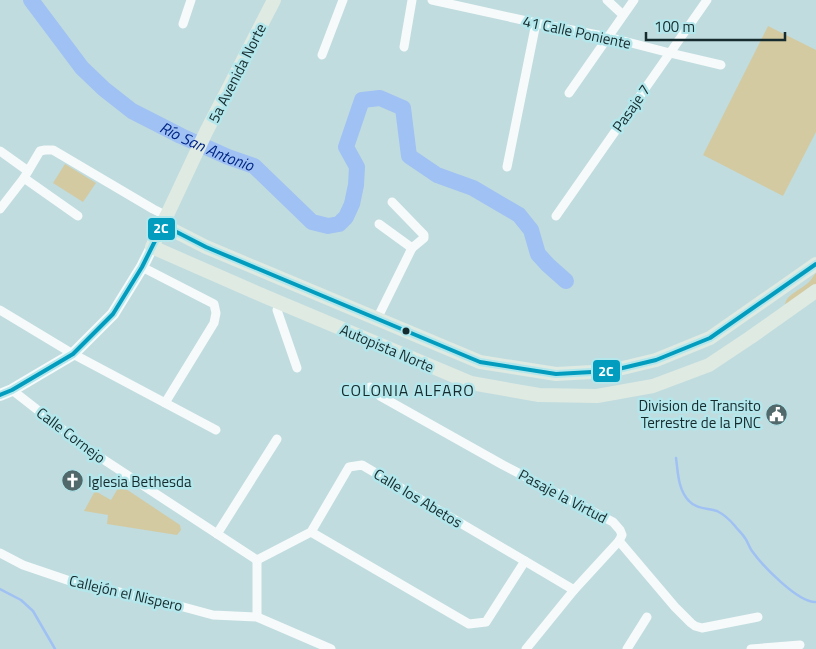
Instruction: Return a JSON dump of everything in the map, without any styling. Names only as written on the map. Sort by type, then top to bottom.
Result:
[{"type":"main road","name":"5a Avenida Norte","points":[[6,392],[73,354],[113,314],[142,267],[206,132],[274,0]]},
{"type":"main road","name":"Autopista Norte","points":[[165,221],[206,247],[480,362],[556,374],[610,372],[656,360],[710,338],[812,267]]},
{"type":"main road","name":"Autopista Norte","points":[[152,247],[471,383],[539,395],[597,396],[653,386],[709,365],[816,291]]},
{"type":"main road","points":[[792,307],[783,309],[779,306],[779,300],[804,281],[812,267]]},
{"type":"main road","points":[[742,316],[752,315],[759,318],[761,326],[755,334]]},
{"type":"street","points":[[183,24],[191,0]]},
{"type":"street","points":[[322,55],[343,0]]},
{"type":"street","points":[[404,47],[412,0]]},
{"type":"street","name":"41 Calle Poniente","points":[[432,0],[608,37],[721,65]]},
{"type":"street","points":[[607,0],[623,15]]},
{"type":"street","points":[[569,93],[634,0]]},
{"type":"street","name":"Pasaje 7","points":[[556,216],[707,0]]},
{"type":"street","points":[[507,167],[536,23]]},
{"type":"street","points":[[0,209],[26,175],[40,151],[54,150],[153,209],[165,221]]},
{"type":"street","points":[[0,151],[26,175],[78,216]]},
{"type":"street","points":[[377,319],[412,248],[424,238],[424,235],[392,202]]},
{"type":"street","points":[[379,224],[412,248]]},
{"type":"street","points":[[142,267],[214,304],[216,314],[214,323],[166,403]]},
{"type":"street","points":[[280,303],[277,310],[297,368]]},
{"type":"street","points":[[0,310],[73,354],[216,430]]},
{"type":"street","name":"Pasaje la Virtud","points":[[370,387],[380,396],[503,465],[613,522],[620,530],[622,534],[619,541],[574,590],[526,649]]},
{"type":"street","name":"Calle Cornejo","points":[[6,392],[89,450],[257,560]]},
{"type":"street","points":[[216,534],[277,439]]},
{"type":"street","name":"Calle los Abetos","points":[[311,532],[348,467],[362,465],[574,590]]},
{"type":"street","points":[[330,649],[257,616],[257,560],[311,532],[469,624],[486,622],[525,561]]},
{"type":"street","points":[[619,541],[675,607],[695,626],[702,628],[758,617]]},
{"type":"street","name":"Callejón el Nispero","points":[[0,553],[23,565],[80,583],[213,615],[257,616]]},
{"type":"street","points":[[627,649],[647,618]]},
{"type":"street","points":[[751,649],[800,645]]},
{"type":"shaded area","points":[[768,26],[816,50],[816,132],[783,196],[703,155]]},
{"type":"shaded area","points":[[65,164],[96,183],[83,202],[53,183]]},
{"type":"shaded area","points":[[816,273],[816,286],[787,305],[785,304],[792,294],[809,282]]},
{"type":"shaded area","points":[[120,485],[180,525],[181,530],[177,535],[107,524],[108,515],[84,511],[95,491],[111,500]]},
{"type":"waterway","name":"Río San Antonio","points":[[31,0],[82,68],[104,89],[132,111],[181,136],[228,157],[254,166],[312,222],[328,226],[339,224],[346,217],[352,204],[357,167],[346,147],[362,100],[380,98],[403,108],[409,156],[437,175],[473,188],[519,215],[531,230],[538,254],[566,281]]},
{"type":"waterway","points":[[676,458],[678,475],[685,497],[695,506],[717,511],[725,516],[743,535],[752,551],[772,574],[790,590],[808,601],[816,602]]},
{"type":"waterway","points":[[0,589],[21,600],[33,611],[55,649]]},
{"type":"transit line","name":"2C","points":[[0,395],[12,390],[73,354],[113,314],[142,267],[163,225],[206,247],[480,362],[556,374],[610,371],[656,360],[710,338],[816,264]]},
{"type":"place","name":"Division de Transito Terrestre de la PNC","points":[[777,414]]},
{"type":"place","name":"Iglesia Bethesda","points":[[72,481]]},
{"type":"district","name":"COLONIA ALFARO","points":[[408,390]]}]
